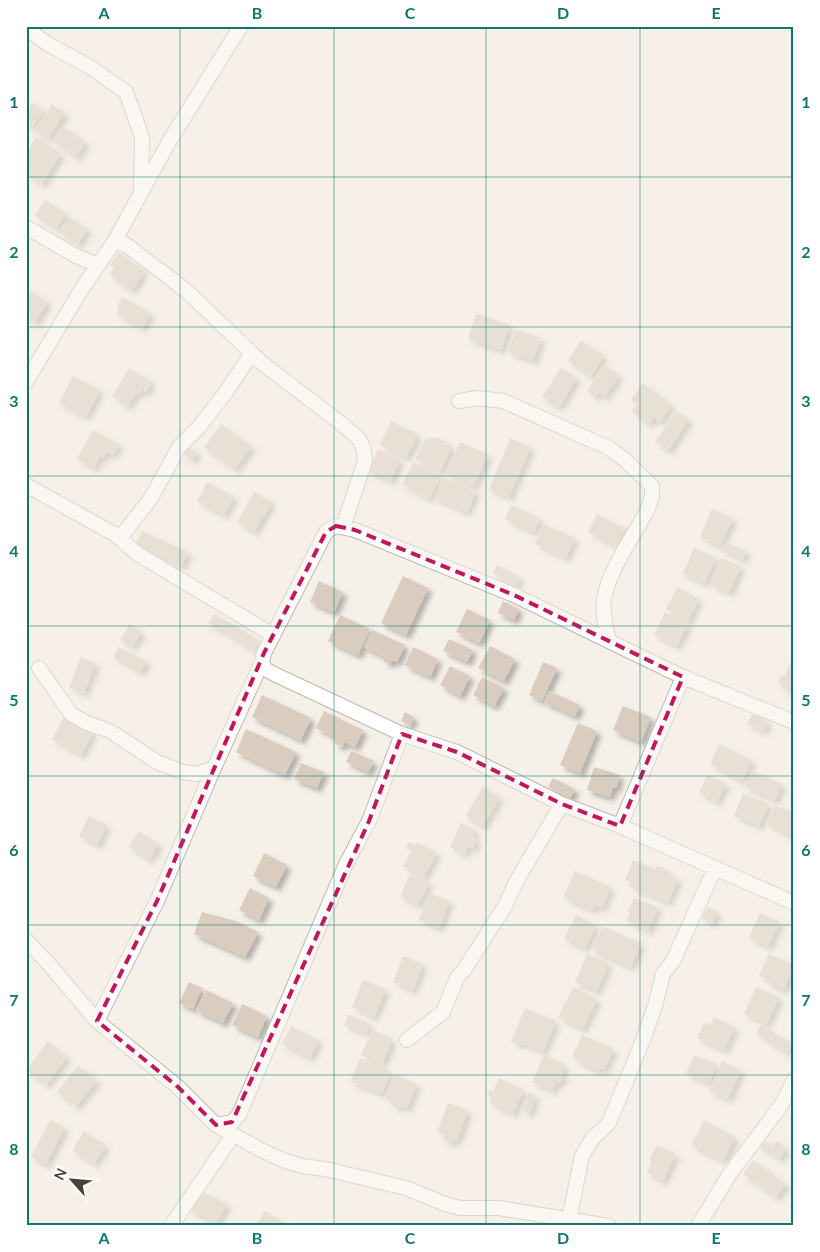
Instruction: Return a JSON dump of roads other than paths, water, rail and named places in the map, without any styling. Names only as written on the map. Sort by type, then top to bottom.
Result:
[{"type":"street","points":[[26,382],[81,290],[114,242],[140,191],[241,26]]},
{"type":"street","points":[[26,28],[46,43],[90,67],[126,92],[142,137],[140,191]]},
{"type":"street","points":[[26,227],[76,256],[98,265]]},
{"type":"street","points":[[114,242],[125,244],[170,278],[262,363],[360,440],[365,461],[344,527]]},
{"type":"street","points":[[116,535],[123,534],[151,498],[180,447],[200,426],[252,353]]},
{"type":"street","points":[[459,401],[478,398],[503,401],[608,448],[631,465],[652,486],[652,496],[648,509],[609,580],[604,600],[604,615],[609,641]]},
{"type":"street","points":[[26,485],[116,535],[136,553],[273,635]]},
{"type":"street","points":[[97,1021],[157,900],[262,662],[264,653],[326,532],[336,526],[344,527],[514,595],[683,677],[794,722]]},
{"type":"street","points":[[262,662],[264,669],[402,734],[457,752],[562,804],[620,826],[794,903]]},
{"type":"street","points":[[39,668],[71,714],[110,731],[157,762],[183,772],[197,774],[214,768]]},
{"type":"street","points":[[620,826],[683,677]]},
{"type":"street","points":[[216,1125],[232,1122],[239,1115],[346,864],[369,821],[402,734]]},
{"type":"street","points":[[407,1040],[443,1012],[457,978],[505,906],[517,880],[562,804]]},
{"type":"street","points":[[569,1220],[582,1156],[592,1139],[609,1123],[643,1040],[655,1006],[663,974],[673,961],[715,868]]},
{"type":"street","points":[[26,940],[48,962],[97,1021],[178,1087],[216,1125],[261,1150],[284,1161],[406,1188],[460,1208],[499,1208],[539,1221],[569,1220],[609,1226]]},
{"type":"street","points":[[698,1226],[729,1175],[782,1104],[794,1080]]},
{"type":"street","points":[[171,1226],[233,1135]]}]
